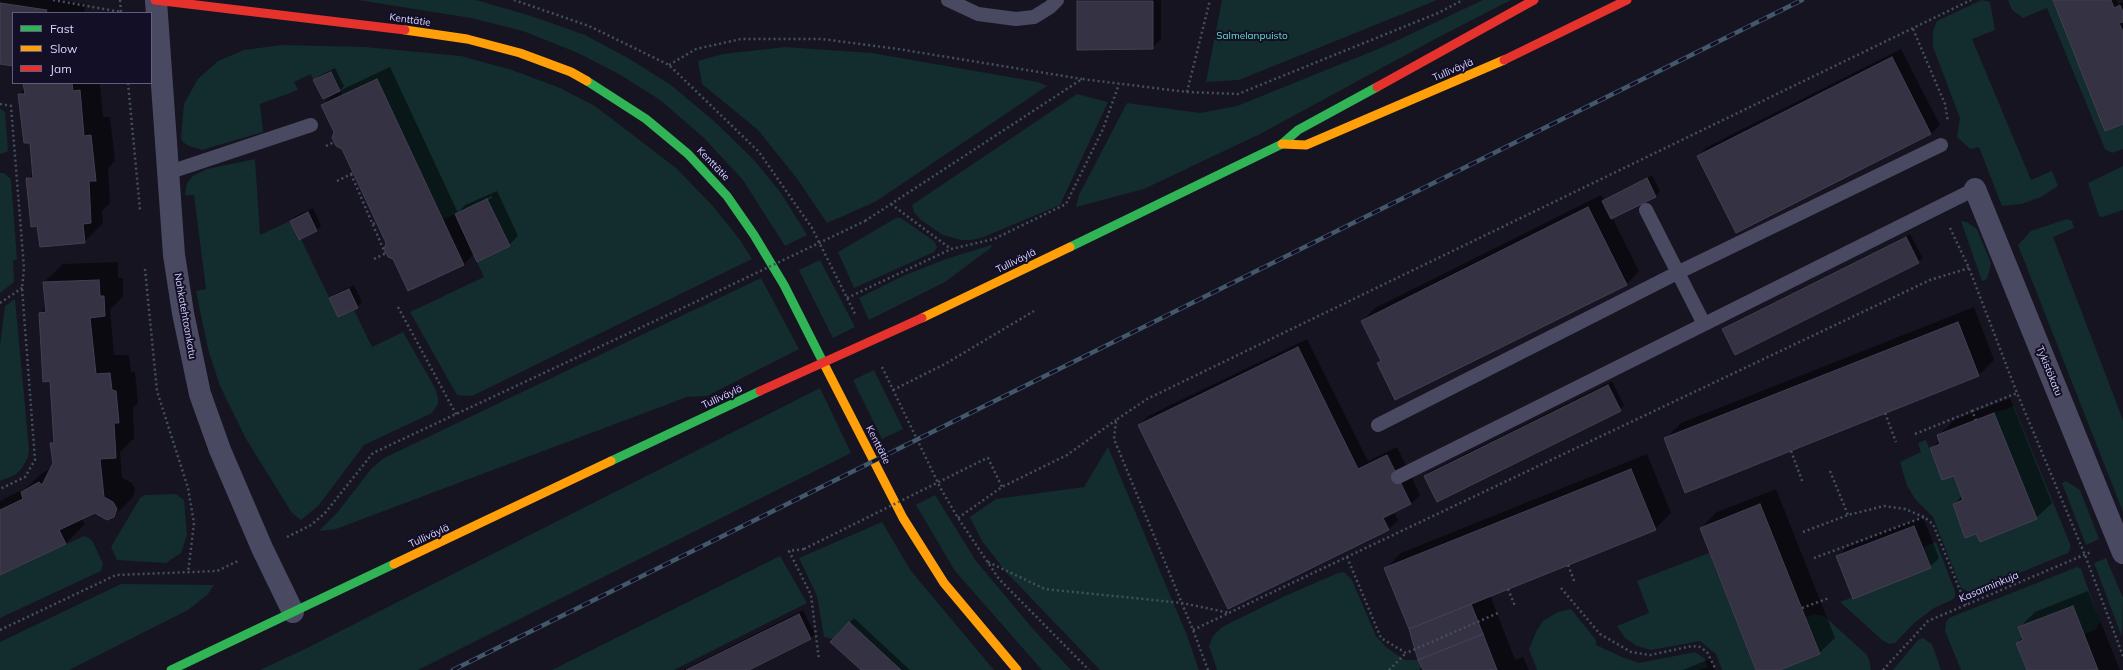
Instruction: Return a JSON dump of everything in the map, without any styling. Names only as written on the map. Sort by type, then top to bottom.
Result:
[{"type":"main road","name":"Kenttätie","points":[[155,0],[368,25],[467,40],[520,53],[571,72],[608,93],[646,119],[688,154],[723,190],[754,235],[784,285],[903,518],[944,584],[1017,670]]},
{"type":"main road","name":"Tulliväylä","points":[[171,670],[760,391],[922,318],[1282,144],[1298,130],[1534,0]]},
{"type":"main road","name":"Tulliväylä","points":[[1282,144],[1306,145],[1495,64],[1627,0]]},
{"type":"street","name":"Nahkatehtaankatu","points":[[155,0],[174,255],[183,313],[200,394],[220,450],[262,548],[294,612]]},
{"type":"street","name":"Tykistökatu","points":[[1975,189],[2121,547]]},
{"type":"lane","points":[[948,0],[978,14],[1016,19],[1034,17],[1050,7],[1056,0]]},
{"type":"lane","points":[[167,173],[311,125]]},
{"type":"lane","points":[[1378,426],[1677,273],[1941,145]]},
{"type":"lane","points":[[1398,477],[1975,189]]},
{"type":"lane","points":[[1646,210],[1704,324]]},
{"type":"path","points":[[53,0],[121,12],[120,0]]},
{"type":"path","points":[[1187,92],[1210,0]]},
{"type":"path","points":[[669,64],[696,49],[741,39],[822,39],[898,49],[1119,84],[1187,92],[1238,94],[1438,12],[1463,0]]},
{"type":"path","points":[[958,518],[1002,487],[1068,455],[1148,399],[1971,0]]},
{"type":"path","points":[[0,630],[116,575],[217,571],[311,525],[325,513],[373,453],[706,297],[864,221],[1082,79]]},
{"type":"path","points":[[847,298],[951,249],[994,239],[1066,204],[1103,129],[1119,84]]},
{"type":"path","points":[[0,104],[11,106],[24,268],[22,288],[36,460],[25,477],[0,489]]},
{"type":"path","points":[[337,181],[352,174],[386,253],[374,259]]},
{"type":"path","points":[[891,204],[951,249]]},
{"type":"path","points":[[1194,630],[1930,280],[1969,268]]},
{"type":"path","points":[[0,303],[22,288]]},
{"type":"path","points":[[398,307],[456,414]]},
{"type":"path","points":[[893,390],[945,364],[1034,311]]},
{"type":"path","points":[[1915,434],[2017,393]]},
{"type":"path","points":[[1972,411],[1976,420]]},
{"type":"path","points":[[1885,413],[1896,442]]},
{"type":"path","points":[[1116,420],[1114,439],[1194,630],[1208,670]]},
{"type":"path","points":[[1791,451],[1804,483]]},
{"type":"path","points":[[819,660],[811,595],[789,551],[804,549],[988,458],[1002,487]]},
{"type":"path","points":[[1830,471],[1848,515]]},
{"type":"path","points":[[1803,532],[1848,515],[1884,506],[1905,509],[1933,524],[1966,605]]},
{"type":"path","points":[[1814,558],[1924,518]]},
{"type":"path","name":"Kasarminkuja","points":[[1883,670],[1928,621],[1966,605],[2121,547]]},
{"type":"path","points":[[1347,557],[1381,638],[1406,653]]},
{"type":"path","points":[[987,561],[1045,589],[1182,603],[1230,613]]},
{"type":"path","points":[[1568,565],[1575,583]]},
{"type":"path","points":[[1562,588],[1600,634],[1631,652],[1650,655],[1692,646],[1700,647],[1707,652],[1716,670]]},
{"type":"path","points":[[1508,589],[1515,606]]},
{"type":"path","points":[[1802,608],[1829,598]]},
{"type":"path","points":[[1389,670],[1406,653],[1498,613]]},
{"type":"green space","points":[[358,0],[476,0],[528,15],[585,35],[628,58],[671,85],[715,122],[754,160],[781,193],[807,235],[785,246],[743,180],[704,138],[660,100],[619,74],[578,53],[523,31],[471,18]]},
{"type":"green space","name":"Salmelanpuisto","points":[[1222,0],[1437,0],[1239,80],[1206,82]]},
{"type":"green space","points":[[1483,0],[1511,0],[1437,38],[1260,134],[1144,189],[1076,207],[1079,195],[1127,103],[1200,113],[1237,106],[1383,47]]},
{"type":"green space","points":[[1982,0],[1990,2],[1995,30],[1972,39],[2031,180],[2052,171],[2058,186],[2041,197],[2021,204],[2002,206],[1979,147],[1970,149],[1957,137],[1960,118],[1933,47],[1933,31],[1937,21]]},
{"type":"green space","points":[[2008,0],[2053,0],[2123,124],[2123,149],[2112,153],[2105,149],[2047,8],[2023,18],[2012,10]]},
{"type":"green space","points":[[282,45],[365,47],[461,56],[512,70],[560,88],[595,106],[676,168],[713,206],[740,240],[752,259],[472,396],[457,395],[410,312],[484,277],[477,262],[510,246],[487,199],[442,220],[342,95],[331,72],[313,80],[311,74],[294,82],[298,90],[260,104],[263,132],[202,150],[187,145],[181,138],[184,104],[198,79],[218,61],[244,50]]},
{"type":"green space","points":[[785,47],[872,53],[1038,82],[1047,86],[875,202],[827,223],[798,180],[758,130],[702,84],[698,61],[723,54]]},
{"type":"green space","points":[[1077,94],[1108,102],[1060,205],[981,238],[971,240],[961,240],[943,235],[921,220],[914,212],[912,205]]},
{"type":"green space","points":[[0,108],[5,112],[8,149],[7,152],[0,154]]},
{"type":"green space","points":[[255,159],[260,235],[290,221],[298,240],[301,239],[338,316],[354,310],[372,347],[403,332],[435,388],[438,398],[438,404],[432,413],[364,445],[319,505],[301,520],[292,513],[246,439],[220,386],[208,349],[196,291],[206,289],[194,195],[185,195],[187,183],[193,176],[207,169]]},
{"type":"green space","points":[[2123,166],[2123,210],[2102,217],[2099,216],[2088,183]]},
{"type":"green space","points":[[0,173],[4,173],[11,179],[17,259],[13,261],[14,282],[0,293]]},
{"type":"green space","points":[[896,218],[901,218],[934,241],[937,247],[934,252],[854,288],[838,252]]},
{"type":"green space","points":[[2067,219],[2072,221],[2074,228],[2053,237],[2123,420],[2123,512],[2018,245],[2031,231]]},
{"type":"green space","points":[[1961,221],[1967,222],[1977,229],[1991,263],[1987,279],[1982,281]]},
{"type":"green space","points":[[991,245],[992,247],[945,282],[869,320],[859,298],[903,276],[946,259]]},
{"type":"green space","points":[[820,260],[855,327],[833,338],[799,270]]},
{"type":"green space","points":[[761,278],[799,349],[707,396],[687,397],[336,529],[319,531],[337,513],[372,468],[384,458]]},
{"type":"green space","points":[[15,299],[29,449],[28,457],[22,468],[15,475],[0,481],[0,346],[5,306]]},
{"type":"green space","points":[[874,370],[903,429],[882,439],[853,380]]},
{"type":"green space","points":[[820,388],[851,453],[418,670],[260,670],[305,649]]},
{"type":"green space","points":[[2014,406],[2070,544],[2070,549],[2068,553],[1971,593],[1961,588],[1933,517],[1916,500],[1907,486],[1900,462],[1921,452],[1918,443],[1926,440],[1942,480],[1954,476],[1963,500],[1953,504],[1965,537],[1976,534],[1980,542],[2036,519],[1994,413]]},
{"type":"green space","points":[[1108,447],[1186,633],[1199,670],[1100,670],[1007,573],[982,541],[970,517],[996,499],[1084,487]]},
{"type":"green space","points":[[2066,481],[2080,490],[2099,539],[2086,545],[2062,483]]},
{"type":"green space","points":[[176,494],[184,500],[187,535],[181,553],[166,563],[117,560],[111,547],[140,498],[145,495]]},
{"type":"green space","points":[[935,495],[976,561],[1033,629],[1071,670],[1042,670],[955,571],[916,505]]},
{"type":"green space","points":[[882,522],[911,571],[994,670],[901,670],[849,622],[833,639],[824,637],[817,596],[799,558]]},
{"type":"green space","points":[[84,536],[93,542],[103,564],[101,571],[0,618],[0,575]]},
{"type":"green space","points":[[1936,542],[1955,591],[1955,597],[1952,600],[1934,608],[1914,623],[1895,643],[1889,644],[1882,640],[1840,602],[1931,568],[1923,547]]},
{"type":"green space","points":[[1709,553],[1756,670],[1722,670],[1716,654],[1700,641],[1651,650],[1637,646],[1625,638],[1617,626],[1649,613],[1637,581]]},
{"type":"green space","points":[[780,556],[807,603],[674,670],[552,670]]},
{"type":"green space","points":[[2106,558],[2123,598],[2122,637],[2094,563]]},
{"type":"green space","points":[[2077,567],[2081,569],[2100,621],[2096,629],[2084,634],[2072,606],[2018,627],[2023,640],[2016,643],[2027,670],[1961,670],[1945,631],[1946,622],[1949,618]]},
{"type":"green space","points":[[1344,572],[1352,580],[1376,636],[1387,648],[1405,660],[1418,660],[1423,670],[1217,670],[1209,646],[1213,636],[1222,627],[1285,596],[1338,573]]},
{"type":"green space","points":[[121,584],[214,585],[208,594],[188,610],[69,670],[0,670],[0,642]]},
{"type":"green space","points":[[1571,609],[1596,640],[1596,645],[1622,657],[1639,663],[1695,652],[1704,658],[1708,667],[1699,670],[1537,670],[1529,649],[1537,630],[1543,621],[1558,612]]},
{"type":"green space","points":[[1814,614],[1824,616],[1866,654],[1869,659],[1871,670],[1780,670],[1820,654],[1805,617]]},
{"type":"green space","points":[[1923,638],[1932,644],[1941,670],[1893,670],[1918,640]]},
{"type":"building","points":[[2053,0],[2111,0],[2114,8],[2120,5],[2123,12],[2123,22],[2119,23],[2123,32],[2123,124],[2105,131]]},
{"type":"building","points":[[1077,1],[1153,1],[1153,49],[1077,50]]},
{"type":"building","points":[[0,3],[47,10],[46,12],[12,12],[12,66],[0,64]]},
{"type":"building","points":[[1892,57],[1931,134],[1736,233],[1697,156]]},
{"type":"building","points":[[331,72],[340,91],[323,99],[313,80]]},
{"type":"building","points":[[377,79],[464,265],[408,291],[393,259],[388,257],[384,249],[386,243],[342,149],[336,146],[332,138],[334,132],[321,105]]},
{"type":"building","points":[[23,84],[72,84],[73,91],[80,90],[84,136],[91,135],[96,181],[89,181],[91,223],[83,224],[85,243],[40,247],[37,226],[31,227],[26,178],[33,178],[30,143],[24,143],[18,94],[25,94]]},
{"type":"building","points":[[1647,178],[1656,197],[1611,219],[1602,201]]},
{"type":"building","points":[[487,199],[510,246],[477,262],[455,214]]},
{"type":"building","points":[[1588,207],[1627,285],[1395,400],[1377,363],[1381,361],[1361,321]]},
{"type":"building","points":[[308,212],[317,231],[299,240],[290,221]]},
{"type":"building","points":[[1906,237],[1919,263],[1735,355],[1722,329]]},
{"type":"building","points":[[99,280],[100,296],[104,296],[105,316],[90,318],[96,374],[110,373],[112,390],[116,391],[119,423],[114,423],[116,458],[100,459],[104,497],[113,502],[117,509],[114,517],[107,520],[95,513],[59,530],[66,544],[0,575],[0,510],[23,499],[21,492],[39,482],[42,485],[53,463],[50,443],[54,443],[50,381],[43,382],[39,313],[46,312],[43,282]]},
{"type":"building","points":[[349,289],[358,308],[338,317],[329,298]]},
{"type":"building","points":[[1958,322],[1979,376],[1685,493],[1664,438]]},
{"type":"building","points":[[1298,347],[1358,469],[1387,455],[1411,504],[1383,518],[1389,530],[1228,609],[1138,425]]},
{"type":"building","points":[[1608,385],[1621,411],[1437,502],[1424,476]]},
{"type":"building","points":[[1994,413],[2037,519],[1980,542],[1976,534],[1965,538],[1953,504],[1963,500],[1954,476],[1942,480],[1930,448],[1940,444],[1937,435]]},
{"type":"building","points":[[1631,469],[1656,530],[1409,629],[1384,568]]},
{"type":"building","points":[[1760,504],[1820,654],[1780,670],[1756,670],[1700,528]]},
{"type":"building","points":[[1914,526],[1931,568],[1853,599],[1836,556]]},
{"type":"building","points":[[1471,604],[1483,634],[1418,660],[1409,629]]},
{"type":"building","points":[[2073,606],[2098,670],[2027,670],[2016,643],[2023,640],[2018,627]]},
{"type":"building","points":[[799,614],[811,639],[749,670],[686,670]]},
{"type":"building","points":[[849,622],[901,670],[861,670],[830,642]]},
{"type":"building","points":[[1483,634],[1497,670],[1423,670],[1418,660]]},
{"type":"railway","points":[[453,670],[1802,0]]},
{"type":"traffic: fast","points":[[587,81],[646,119],[688,154],[727,196],[754,235],[784,285],[824,364]]},
{"type":"traffic: fast","points":[[1070,247],[1282,144],[1298,130],[1377,87]]},
{"type":"traffic: fast","points":[[611,461],[760,391]]},
{"type":"traffic: fast","points":[[171,670],[394,564]]},
{"type":"traffic: slow","points":[[405,30],[467,39],[520,53],[571,72],[587,81]]},
{"type":"traffic: slow","points":[[1282,144],[1306,145],[1504,60]]},
{"type":"traffic: slow","points":[[922,318],[1070,247]]},
{"type":"traffic: slow","points":[[824,364],[903,518],[944,583],[1017,670]]},
{"type":"traffic: slow","points":[[394,564],[611,461]]},
{"type":"traffic: jam","points":[[155,0],[405,30]]},
{"type":"traffic: jam","points":[[1377,87],[1534,0]]},
{"type":"traffic: jam","points":[[1504,60],[1627,0]]},
{"type":"traffic: jam","points":[[760,391],[922,318]]}]
